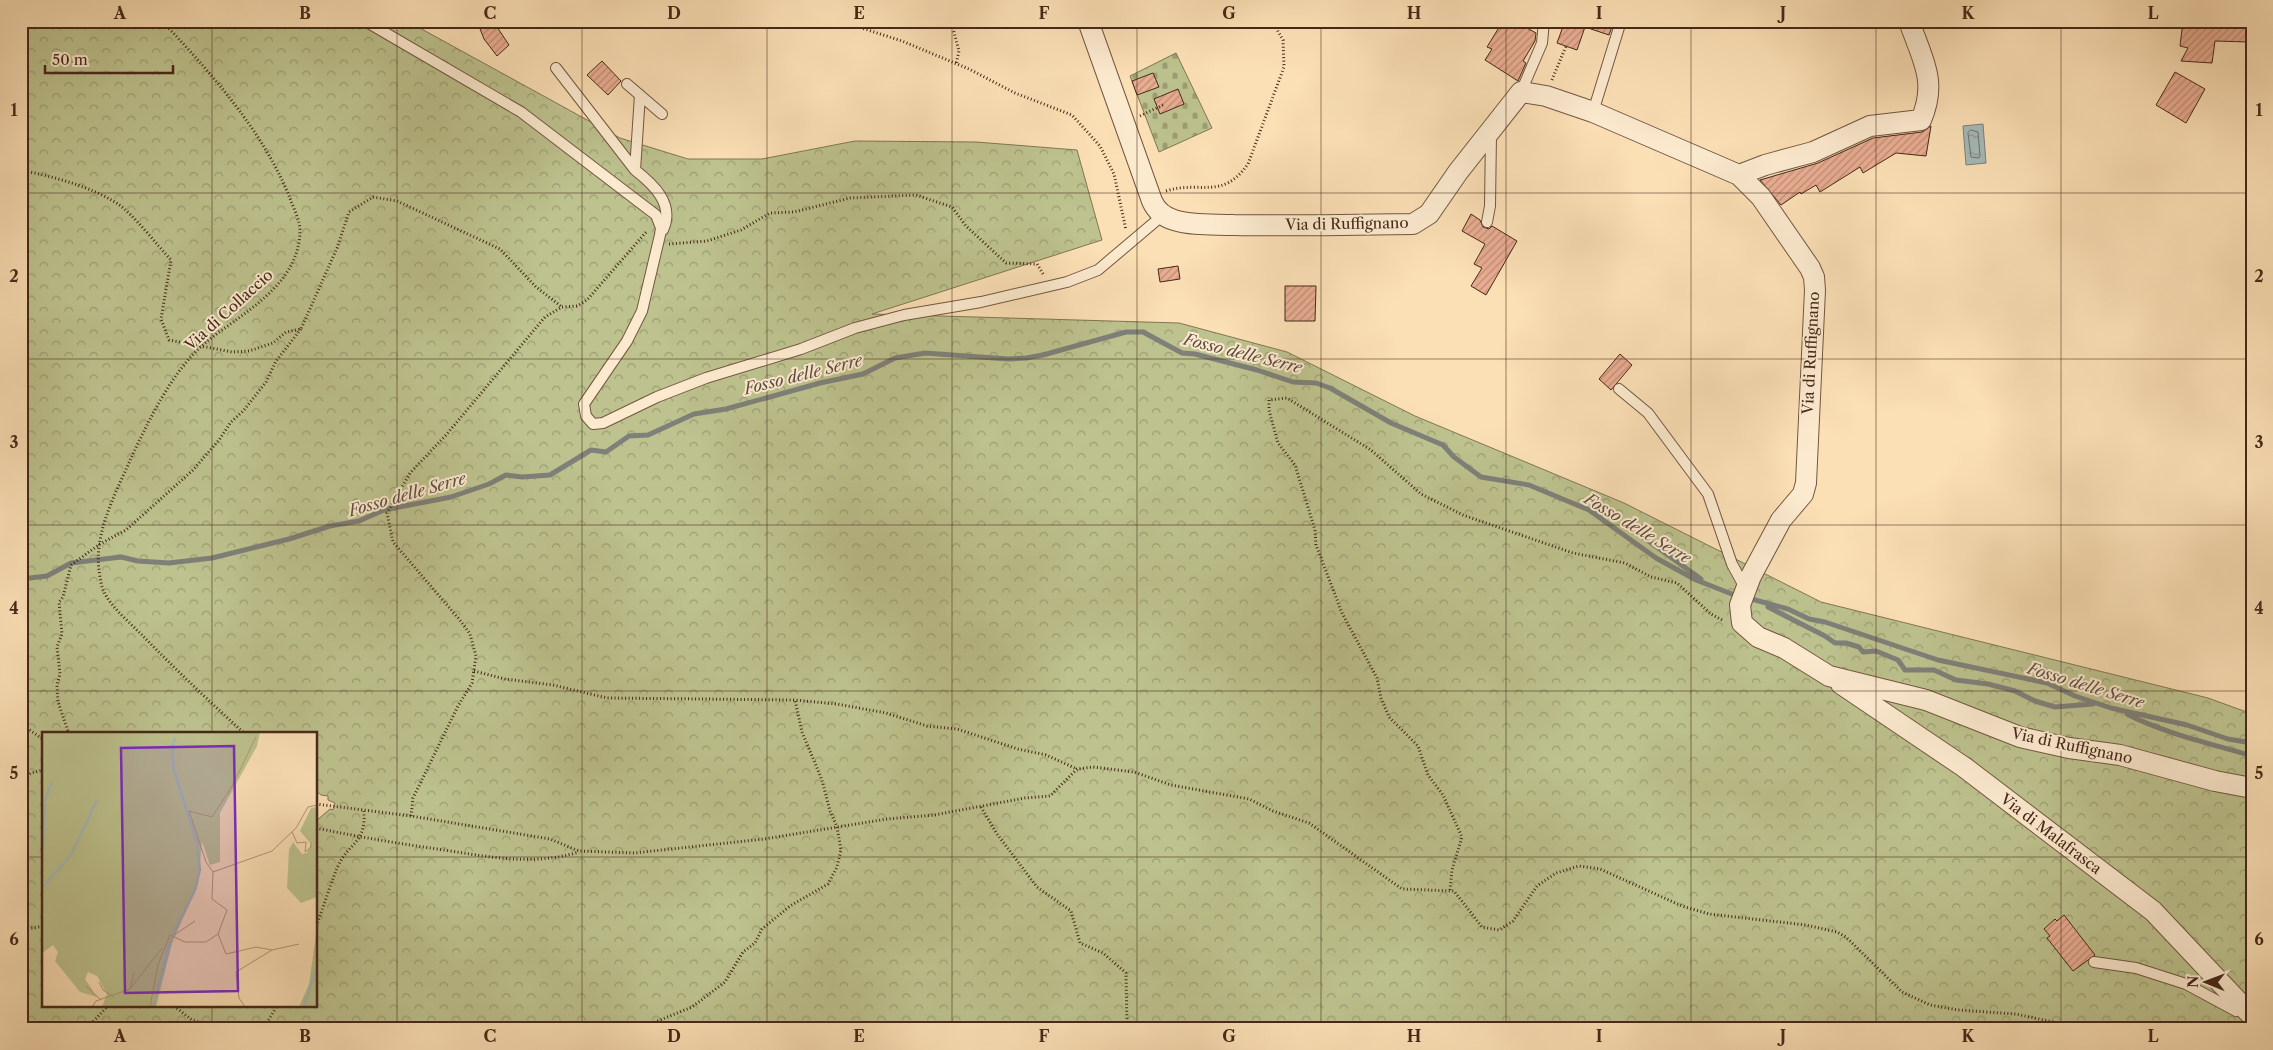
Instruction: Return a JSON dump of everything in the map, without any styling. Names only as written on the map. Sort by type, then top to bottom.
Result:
[{"type":"street","points":[[1088,21],[1124,124],[1158,210]]},
{"type":"street","points":[[1739,176],[1813,152],[1870,126],[1921,120],[1930,94],[1929,76],[1910,21]]},
{"type":"street","name":"Via di Ruffignano","points":[[1158,210],[1176,221],[1196,224],[1413,224],[1430,214],[1490,130],[1521,92],[1546,96],[1592,112],[1739,176],[1761,198],[1810,268],[1814,278],[1806,483],[1803,494],[1781,520],[1768,543],[1742,605],[1758,637],[1784,648],[1829,676],[1926,700],[2020,737],[2070,748],[2120,754],[2214,781],[2252,788]]},
{"type":"street","name":"Via di Malafrasca","points":[[1829,676],[1964,767],[2153,911],[2247,1010]]},
{"type":"lane","points":[[365,21],[521,112],[656,215],[661,228],[660,239]]},
{"type":"lane","points":[[1521,92],[1542,43],[1544,21]]},
{"type":"lane","points":[[1592,112],[1621,21]]},
{"type":"lane","points":[[556,68],[635,170],[661,194],[666,212],[665,227],[660,239],[642,311],[627,341],[584,404],[586,416],[593,424],[603,423],[657,397],[706,378],[801,349],[854,328],[904,315],[981,302],[1050,286],[1098,270],[1130,244],[1158,210]]},
{"type":"lane","points":[[627,84],[662,114]]},
{"type":"lane","points":[[635,170],[640,95]]},
{"type":"lane","points":[[1487,222],[1491,186],[1492,135],[1490,130]]},
{"type":"lane","points":[[1619,389],[1648,412],[1708,494],[1732,564],[1742,605]]},
{"type":"lane","points":[[2094,962],[2136,968],[2186,984],[2236,1010],[2247,1010]]},
{"type":"path","name":"Via di Collaccio","points":[[162,21],[191,52],[257,135],[282,180],[300,227],[299,246],[292,266],[282,278],[243,316],[202,345],[169,387],[147,424],[103,526],[98,569],[104,591],[116,608],[242,732]]},
{"type":"path","points":[[840,21],[902,42],[956,64],[1015,93],[1065,112],[1084,126],[1100,146],[1114,174],[1119,204],[1130,244]]},
{"type":"path","points":[[951,21],[959,51],[956,64]]},
{"type":"path","points":[[1158,210],[1165,192],[1226,184],[1239,177],[1248,164],[1284,67],[1283,40],[1272,21]]},
{"type":"path","points":[[1546,96],[1566,46]]},
{"type":"path","points":[[1124,124],[1164,104]]},
{"type":"path","points":[[21,170],[69,183],[119,205],[171,260],[161,319],[169,340],[232,352],[249,351],[272,343],[286,332],[301,329]]},
{"type":"path","points":[[660,239],[684,244],[707,241],[741,230],[770,214],[794,212],[850,198],[916,195],[952,207],[966,226],[1006,263],[1037,264],[1050,286]]},
{"type":"path","points":[[67,732],[58,702],[57,685],[60,674],[57,647],[62,634],[59,602],[71,565],[100,544],[126,530],[193,470],[219,440],[231,422],[244,410],[266,382],[276,361],[301,329],[324,279],[349,212],[373,197],[397,201],[500,249],[536,287],[562,307]]},
{"type":"path","points":[[411,816],[412,798],[458,706],[472,683],[476,656],[470,634],[449,606],[427,584],[392,542],[387,513],[410,473],[446,435],[545,317],[562,307],[577,306],[587,300],[644,235],[656,215]]},
{"type":"path","points":[[1450,890],[1452,870],[1462,837],[1443,795],[1428,775],[1418,746],[1389,717],[1381,698],[1377,678],[1339,607],[1316,545],[1315,530],[1295,465],[1278,443],[1269,410],[1269,400],[1287,398],[1371,450],[1421,494],[1463,515],[1573,553],[1625,563],[1651,577],[1677,583],[1711,614],[1726,622],[1742,605]]},
{"type":"path","points":[[474,671],[505,679],[553,685],[607,698],[795,700],[837,704],[886,714],[927,726],[957,729],[1018,749],[1046,755],[1077,769],[1093,767],[1134,772],[1171,785],[1249,799],[1273,811],[1309,823],[1402,889],[1450,890],[1454,892],[1482,927],[1499,930],[1513,921],[1537,886],[1556,873],[1579,866],[1600,869],[1682,906],[1709,914],[1806,924],[1837,932],[1846,937],[1902,992],[1930,1005],[1958,1010],[2016,1014],[2083,1029]]},
{"type":"path","points":[[638,1029],[692,1007],[725,982],[743,952],[755,943],[762,928],[790,906],[828,884],[837,867],[842,850],[837,827],[830,811],[822,780],[802,732],[795,700]]},
{"type":"path","points":[[21,724],[42,739]]},
{"type":"path","points":[[318,828],[360,838],[507,860],[556,858],[579,851],[634,853],[764,839],[1050,796],[1077,769]]},
{"type":"path","points":[[21,780],[31,773],[42,770]]},
{"type":"path","points":[[318,804],[411,816],[550,839],[579,851]]},
{"type":"path","points":[[981,807],[1002,842],[1037,888],[1071,911],[1080,943],[1103,953],[1126,973],[1127,1025],[1131,1029]]},
{"type":"path","points":[[318,921],[339,865],[360,838],[365,825],[364,811]]},
{"type":"path","points":[[21,930],[42,926]]},
{"type":"path","points":[[86,1029],[106,1008]]},
{"type":"path","points":[[177,1008],[192,1020],[218,1027],[237,1029]]},
{"type":"path","points":[[263,1029],[276,1008]]},
{"type":"green space","points":[[21,21],[407,21],[620,138],[688,159],[762,159],[855,141],[976,142],[1077,150],[1102,240],[872,314],[1179,323],[1287,352],[1415,416],[1624,503],[1821,602],[2208,698],[2252,714],[2252,1029],[21,1029]]},
{"type":"green space","points":[[1176,53],[1212,128],[1159,152],[1130,76]]},
{"type":"water","points":[[1983,124],[1986,163],[1966,165],[1963,126]]},
{"type":"building","points":[[477,21],[493,21],[509,45],[497,56],[484,39]]},
{"type":"building","points":[[1503,21],[1531,21],[1527,28],[1536,33],[1535,41],[1523,61],[1526,63],[1518,81],[1485,60],[1492,49],[1487,47]]},
{"type":"building","points":[[1565,21],[1614,21],[1609,35],[1585,27],[1577,50],[1557,43]]},
{"type":"building","points":[[2183,21],[2248,21],[2248,42],[2215,41],[2212,63],[2181,61],[2188,48],[2180,46]]},
{"type":"building","points":[[602,61],[621,81],[608,95],[587,75]]},
{"type":"building","points":[[2175,72],[2205,89],[2186,123],[2156,105]]},
{"type":"building","points":[[1153,73],[1159,87],[1137,95],[1132,81]]},
{"type":"building","points":[[1178,89],[1184,104],[1160,114],[1154,99]]},
{"type":"building","points":[[1931,126],[1926,156],[1896,153],[1863,173],[1860,167],[1820,192],[1816,185],[1801,194],[1800,192],[1781,205],[1760,180],[1818,163],[1873,138],[1922,132]]},
{"type":"building","points":[[1471,214],[1480,220],[1483,227],[1489,229],[1492,226],[1517,241],[1486,295],[1471,286],[1482,268],[1474,264],[1485,244],[1462,231]]},
{"type":"building","points":[[1178,266],[1180,279],[1160,282],[1158,269]]},
{"type":"building","points":[[1285,286],[1316,286],[1315,321],[1285,321]]},
{"type":"building","points":[[1620,354],[1632,365],[1611,390],[1599,379]]},
{"type":"building","points":[[2064,915],[2095,955],[2073,971],[2047,938],[2050,936],[2044,929],[2055,919],[2057,921]]},
{"type":"waterway","name":"Fosso delle Serre","points":[[21,579],[47,576],[71,563],[121,557],[138,561],[169,563],[212,558],[289,539],[330,526],[359,521],[384,510],[451,497],[489,484],[506,475],[522,477],[550,475],[591,450],[606,452],[629,436],[648,435],[694,414],[726,409],[820,383],[863,374],[895,358],[925,353],[1008,359],[1026,358],[1126,332],[1143,332],[1182,353],[1195,354],[1257,370],[1293,382],[1316,383],[1330,388],[1391,423],[1443,445],[1454,457],[1481,477],[1529,485],[1589,510],[1656,558],[1696,580],[1737,596]]},
{"type":"waterway","points":[[1624,525],[1701,579]]},
{"type":"waterway","name":"Fosso delle Serre","points":[[1748,598],[1788,609],[1809,619],[1825,622],[1938,660],[2047,683],[2075,696],[2111,708],[2187,725],[2228,739],[2252,743]]},
{"type":"waterway","points":[[1768,607],[1835,643],[1846,643],[1859,647],[1863,652],[1876,651],[1898,660],[1905,670],[1934,670],[1956,680],[1988,684],[2015,691],[2035,701],[2055,707],[2093,704]]},
{"type":"waterway","points":[[2127,714],[2156,727],[2252,756]]}]
